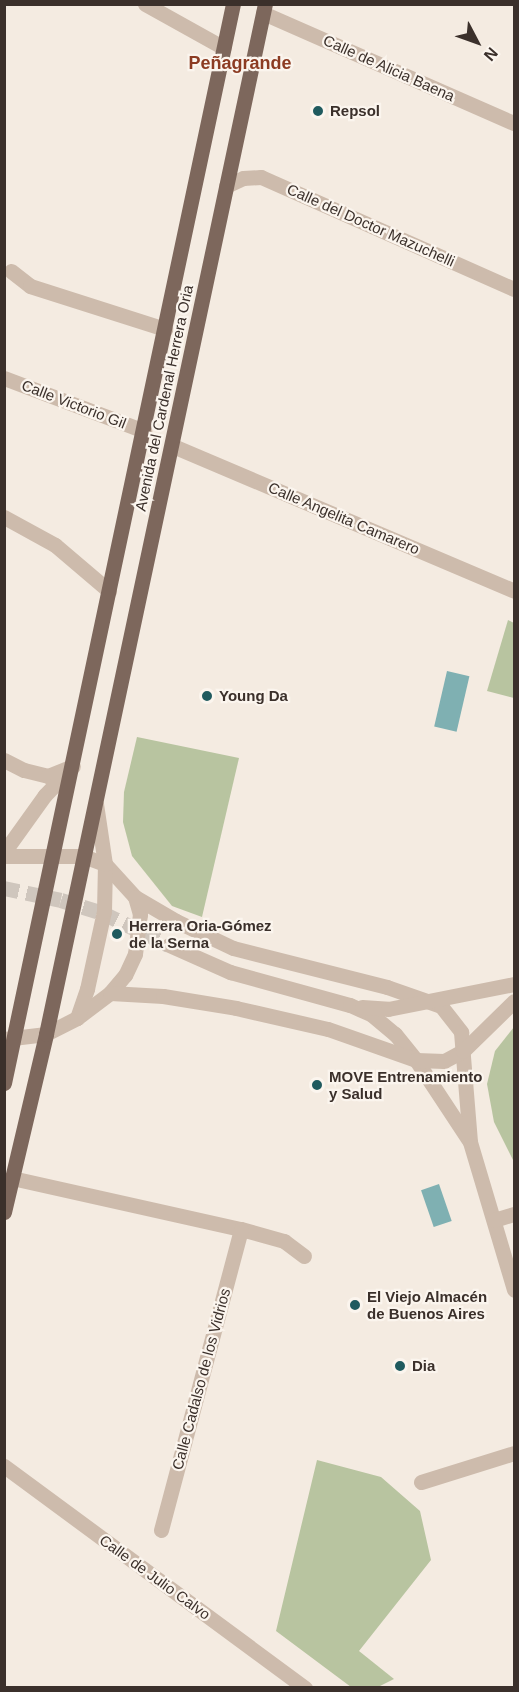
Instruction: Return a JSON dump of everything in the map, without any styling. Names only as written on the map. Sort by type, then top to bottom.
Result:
[{"type":"main road","name":"Avenida del Cardenal Herrera Oria","points":[[4,1083],[9,1039],[73,766],[233,4]]},
{"type":"main road","name":"Avenida del Cardenal Herrera Oria","points":[[4,1212],[46,1034],[264,9]]},
{"type":"street","points":[[146,4],[224,48]]},
{"type":"street","name":"Calle de Alicia Baena","points":[[264,9],[514,123]]},
{"type":"street","name":"Calle del Doctor Mazuchelli","points":[[226,186],[243,178],[261,177],[514,289]]},
{"type":"street","points":[[11,271],[30,286],[165,329]]},
{"type":"street","name":"Calle Victorio Gil","points":[[4,378],[144,431]]},
{"type":"street","name":"Calle Angelita Camarero","points":[[172,446],[513,585]]},
{"type":"street","points":[[4,517],[55,545],[109,591]]},
{"type":"street","points":[[4,760],[24,770],[48,776],[73,766]]},
{"type":"street","points":[[4,854],[45,795],[73,766]]},
{"type":"street","name":"Avenida del Cardenal Herrera Oria","points":[[77,1018],[87,990],[104,911],[105,864],[96,799]]},
{"type":"street","points":[[4,854],[83,855],[105,864],[135,897],[176,921],[233,948],[430,1000],[441,1006],[461,1032],[470,1142],[514,1290]]},
{"type":"street","points":[[9,1039],[46,1034],[77,1018],[110,993],[125,975],[135,954],[140,914],[135,897]]},
{"type":"street","points":[[168,945],[230,972],[350,1005],[388,1009],[514,984]]},
{"type":"street","points":[[110,993],[163,996],[290,1019],[416,1060],[444,1061],[464,1051],[514,1001]]},
{"type":"street","points":[[350,1005],[385,1023],[416,1060],[470,1142]]},
{"type":"street","points":[[12,1178],[241,1229],[284,1241],[304,1256]]},
{"type":"street","points":[[494,1220],[514,1214]]},
{"type":"street","name":"Calle Cadalso de los Vidrios","points":[[161,1530],[241,1229]]},
{"type":"street","points":[[421,1482],[514,1453]]},
{"type":"street","name":"Calle de Julio Calvo","points":[[4,1466],[305,1688]]},
{"type":"green space","points":[[508,620],[514,623],[514,698],[487,691]]},
{"type":"green space","points":[[137,737],[239,758],[202,917],[172,906],[132,856],[123,822],[124,792]]},
{"type":"green space","points":[[514,1027],[514,1162],[494,1122],[487,1084],[495,1051]]},
{"type":"green space","points":[[317,1460],[381,1477],[420,1511],[431,1560],[359,1651],[394,1679],[378,1687],[351,1687],[276,1631]]},
{"type":"water","points":[[447,671],[469,676],[457,732],[434,727]]},
{"type":"water","points":[[439,1184],[452,1221],[434,1227],[421,1190]]},
{"type":"tunnel","points":[[4,888],[61,900],[103,913],[169,945]]},
{"type":"place","name":"Repsol","points":[[318,111]]},
{"type":"place","name":"Young Da","points":[[207,696]]},
{"type":"place","name":"Herrera Oria-Gómez de la Serna","points":[[117,934]]},
{"type":"place","name":"MOVE Entrenamiento y Salud","points":[[317,1085]]},
{"type":"place","name":"El Viejo Almacén de Buenos Aires","points":[[355,1305]]},
{"type":"place","name":"Dia","points":[[400,1366]]},
{"type":"district","name":"Peñagrande","points":[[240,63]]}]
